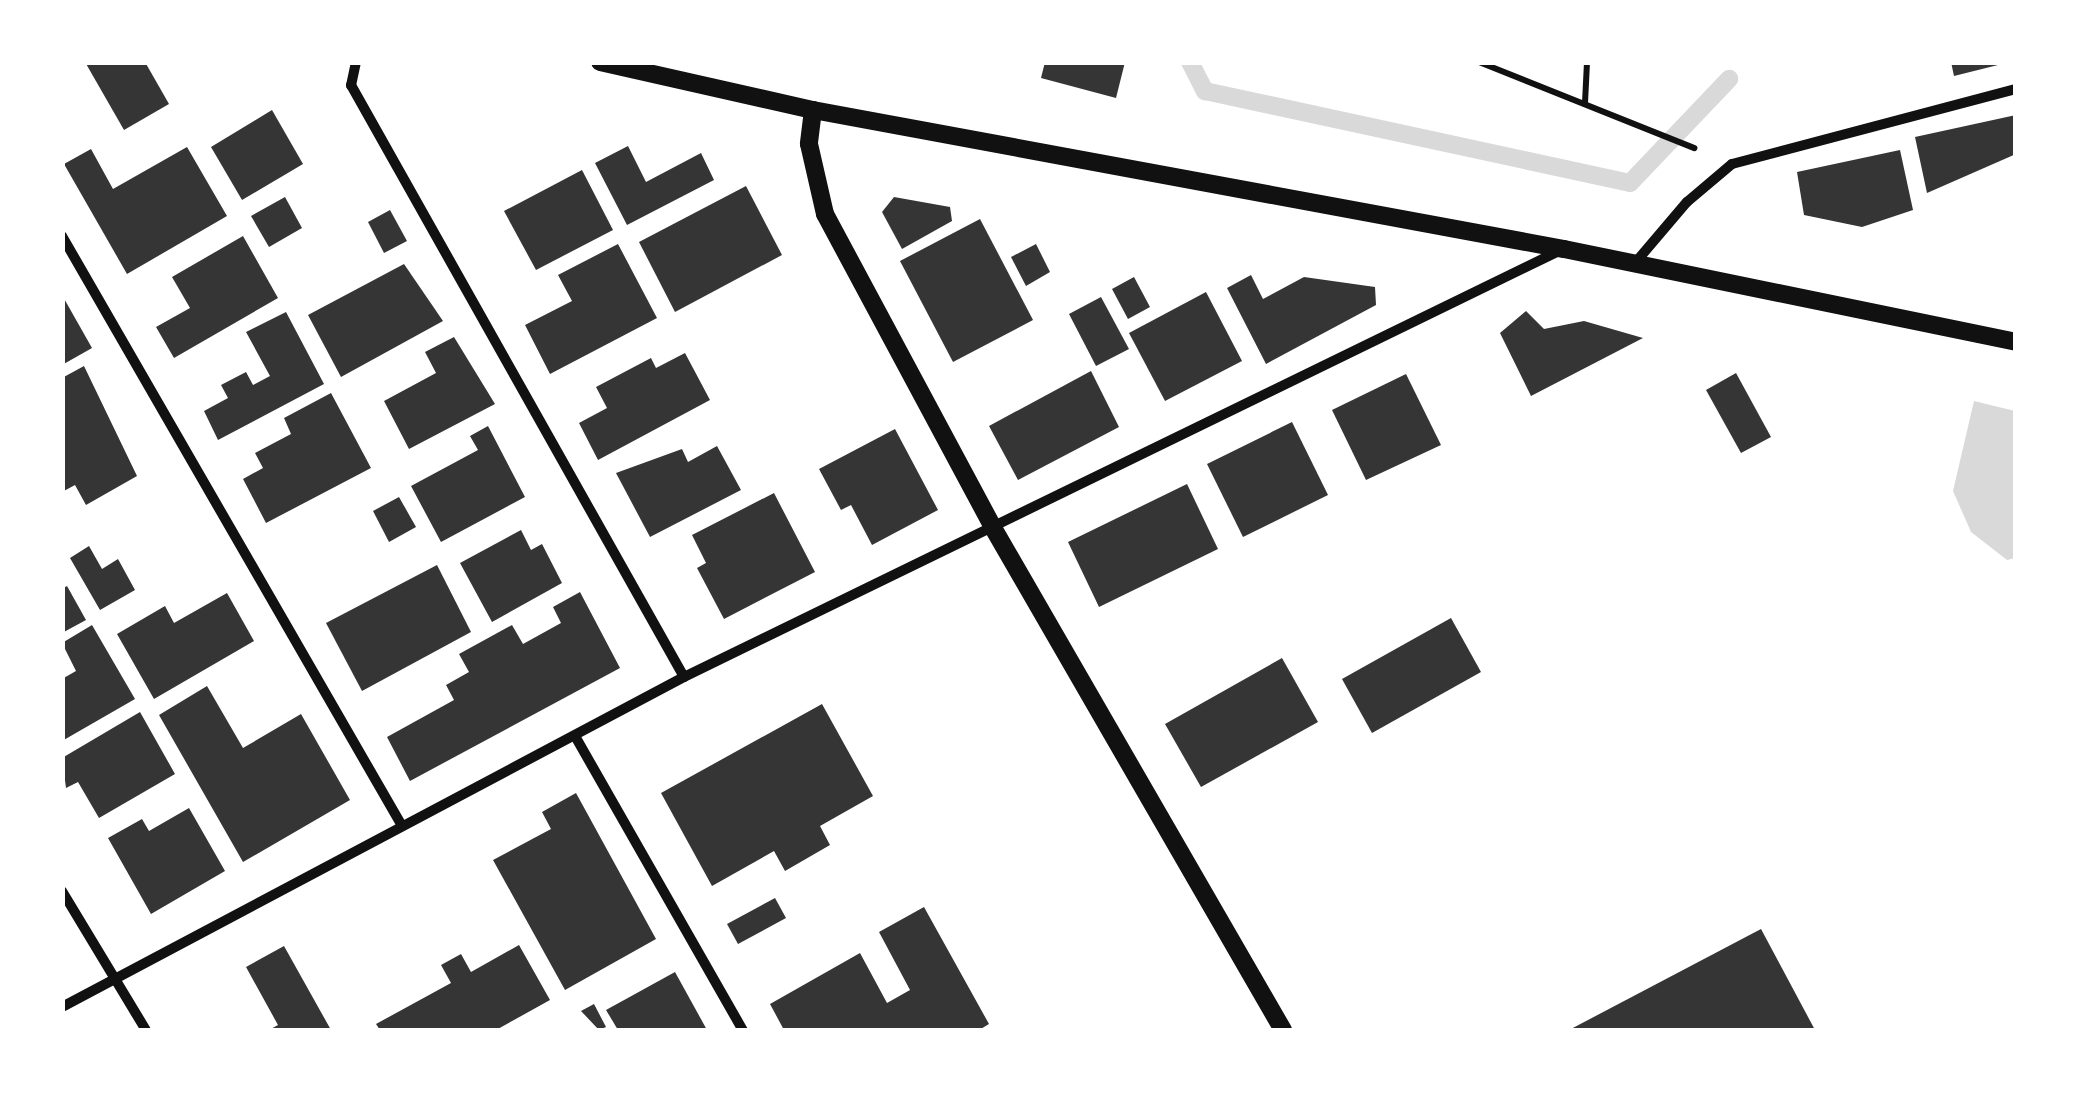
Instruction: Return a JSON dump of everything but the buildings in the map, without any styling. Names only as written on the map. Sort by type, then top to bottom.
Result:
[{"type":"street","points":[[356,62],[351,85],[684,677]]},
{"type":"street","points":[[600,62],[813,110],[1564,249],[2016,342]]},
{"type":"street","points":[[1635,264],[1688,202],[1732,164],[2016,89]]},
{"type":"street","points":[[813,110],[810,144],[825,214],[992,526],[1283,1030]]},
{"type":"street","points":[[62,236],[401,824]]},
{"type":"street","points":[[62,1007],[684,677],[1564,249]]},
{"type":"street","points":[[575,736],[743,1030]]},
{"type":"street","points":[[62,891],[146,1030]]},
{"type":"path","points":[[1479,62],[1732,164]]},
{"type":"path","points":[[1585,104],[1587,62]]},
{"type":"shaded area","points":[[1974,401],[2015,411],[2015,558],[2007,560],[1971,532],[1953,491]]},
{"type":"waterway","points":[[1190,62],[1205,91],[1630,183],[1729,79]]}]
